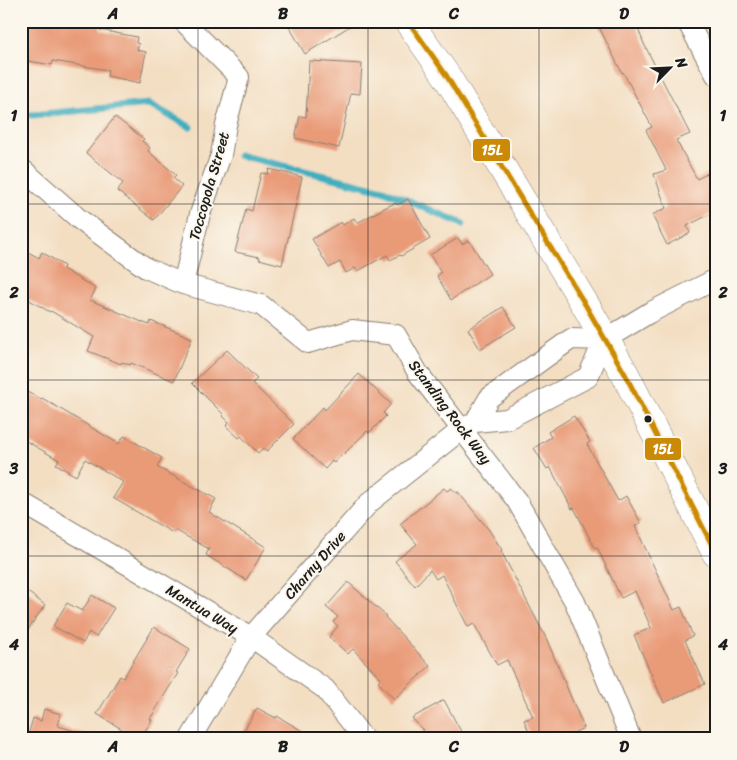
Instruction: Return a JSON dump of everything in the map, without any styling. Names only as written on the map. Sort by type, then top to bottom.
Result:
[{"type":"main road","points":[[408,21],[446,75],[586,306],[624,374],[716,553]]},
{"type":"street","name":"Toccopola Street","points":[[183,284],[200,214],[221,155],[226,125],[240,77],[184,21]]},
{"type":"street","points":[[687,21],[716,75]]},
{"type":"street","name":"Standing Rock Way","points":[[22,169],[79,220],[146,268],[183,284],[261,305],[308,343],[352,330],[396,334],[418,373],[468,426],[517,501],[574,602],[631,739]]},
{"type":"street","points":[[468,426],[507,419],[588,377],[604,340],[649,313],[716,278]]},
{"type":"street","name":"Charny Drive","points":[[190,739],[251,637],[369,503],[468,426],[489,398],[571,339],[604,340]]},
{"type":"street","name":"Mantua Way","points":[[21,502],[251,637],[325,689],[364,739]]},
{"type":"building","points":[[33,21],[101,21],[100,30],[137,37],[136,43],[139,44],[137,50],[146,52],[140,83],[107,76],[108,70],[53,61],[52,65],[22,60],[26,25],[33,25]]},
{"type":"building","points":[[286,21],[358,21],[305,54]]},
{"type":"building","points":[[596,21],[635,21],[644,44],[690,134],[676,140],[697,179],[716,169],[716,211],[687,226],[690,233],[667,245],[652,215],[666,208],[654,174],[666,170],[646,130],[652,127]]},
{"type":"building","points":[[309,61],[362,64],[360,94],[351,93],[339,148],[295,138],[300,116],[306,117]]},
{"type":"building","points":[[115,117],[144,139],[142,141],[150,148],[148,151],[176,175],[173,178],[182,186],[154,220],[117,191],[123,183],[86,153]]},
{"type":"building","points":[[269,169],[302,177],[282,265],[259,259],[260,257],[235,252],[246,209],[252,211],[261,173],[268,174]]},
{"type":"building","points":[[408,199],[430,239],[401,256],[390,260],[387,255],[358,271],[355,268],[346,273],[340,262],[329,268],[312,239],[341,222],[343,225],[354,218],[357,223],[388,206],[396,203],[397,205]]},
{"type":"building","points":[[458,238],[462,244],[469,240],[490,274],[451,300],[437,276],[441,273],[430,255]]},
{"type":"building","points":[[21,248],[39,258],[42,252],[64,266],[63,269],[96,289],[90,300],[149,325],[151,321],[192,338],[174,381],[131,363],[130,365],[122,362],[121,364],[88,351],[94,337],[26,298],[29,293],[21,288]]},
{"type":"building","points":[[503,307],[516,327],[480,349],[468,329]]},
{"type":"building","points":[[227,350],[257,379],[252,383],[294,424],[267,451],[263,448],[258,453],[241,436],[239,438],[226,426],[229,422],[224,415],[192,383]]},
{"type":"building","points":[[359,374],[391,404],[383,413],[386,416],[369,433],[367,431],[342,456],[334,463],[332,461],[325,469],[293,439],[323,407],[325,410]]},
{"type":"building","points":[[21,389],[42,398],[119,444],[124,436],[162,458],[157,467],[216,499],[209,512],[266,547],[246,580],[206,555],[209,549],[175,530],[173,533],[113,498],[123,482],[85,459],[76,476],[56,464],[59,460],[21,438]]},
{"type":"building","points":[[574,416],[590,442],[587,444],[618,501],[626,496],[641,523],[635,526],[674,610],[681,607],[693,636],[685,640],[705,684],[664,703],[634,635],[651,628],[635,591],[621,598],[597,547],[595,548],[574,508],[572,509],[550,467],[547,469],[534,448],[551,437],[548,432]]},
{"type":"building","points":[[444,488],[447,491],[451,488],[456,493],[458,492],[489,530],[502,550],[546,638],[584,728],[560,739],[532,739],[524,720],[533,717],[507,660],[497,665],[474,624],[468,627],[442,575],[436,579],[430,570],[415,586],[395,561],[417,544],[400,524]]},
{"type":"building","points":[[348,582],[386,616],[430,666],[394,699],[378,682],[381,679],[353,649],[348,654],[329,637],[338,626],[333,622],[338,617],[326,607]]},
{"type":"building","points":[[21,587],[45,605],[21,640]]},
{"type":"building","points":[[92,595],[114,608],[96,637],[89,632],[83,643],[53,626],[67,603],[82,611]]},
{"type":"building","points":[[154,627],[190,649],[150,719],[152,720],[140,739],[138,739],[97,714],[120,676],[123,678]]},
{"type":"building","points":[[444,700],[465,739],[431,739],[412,718]]},
{"type":"building","points":[[257,708],[276,718],[277,716],[316,739],[239,739]]},
{"type":"building","points":[[44,709],[61,714],[58,726],[85,734],[84,739],[27,739],[33,718],[41,721]]},
{"type":"waterway","points":[[21,113],[32,115],[149,104],[190,127]]},
{"type":"waterway","points":[[239,155],[383,190],[463,224]]},
{"type":"transit line","name":"15L","points":[[408,21],[446,75],[586,306],[625,374],[716,553]]}]
